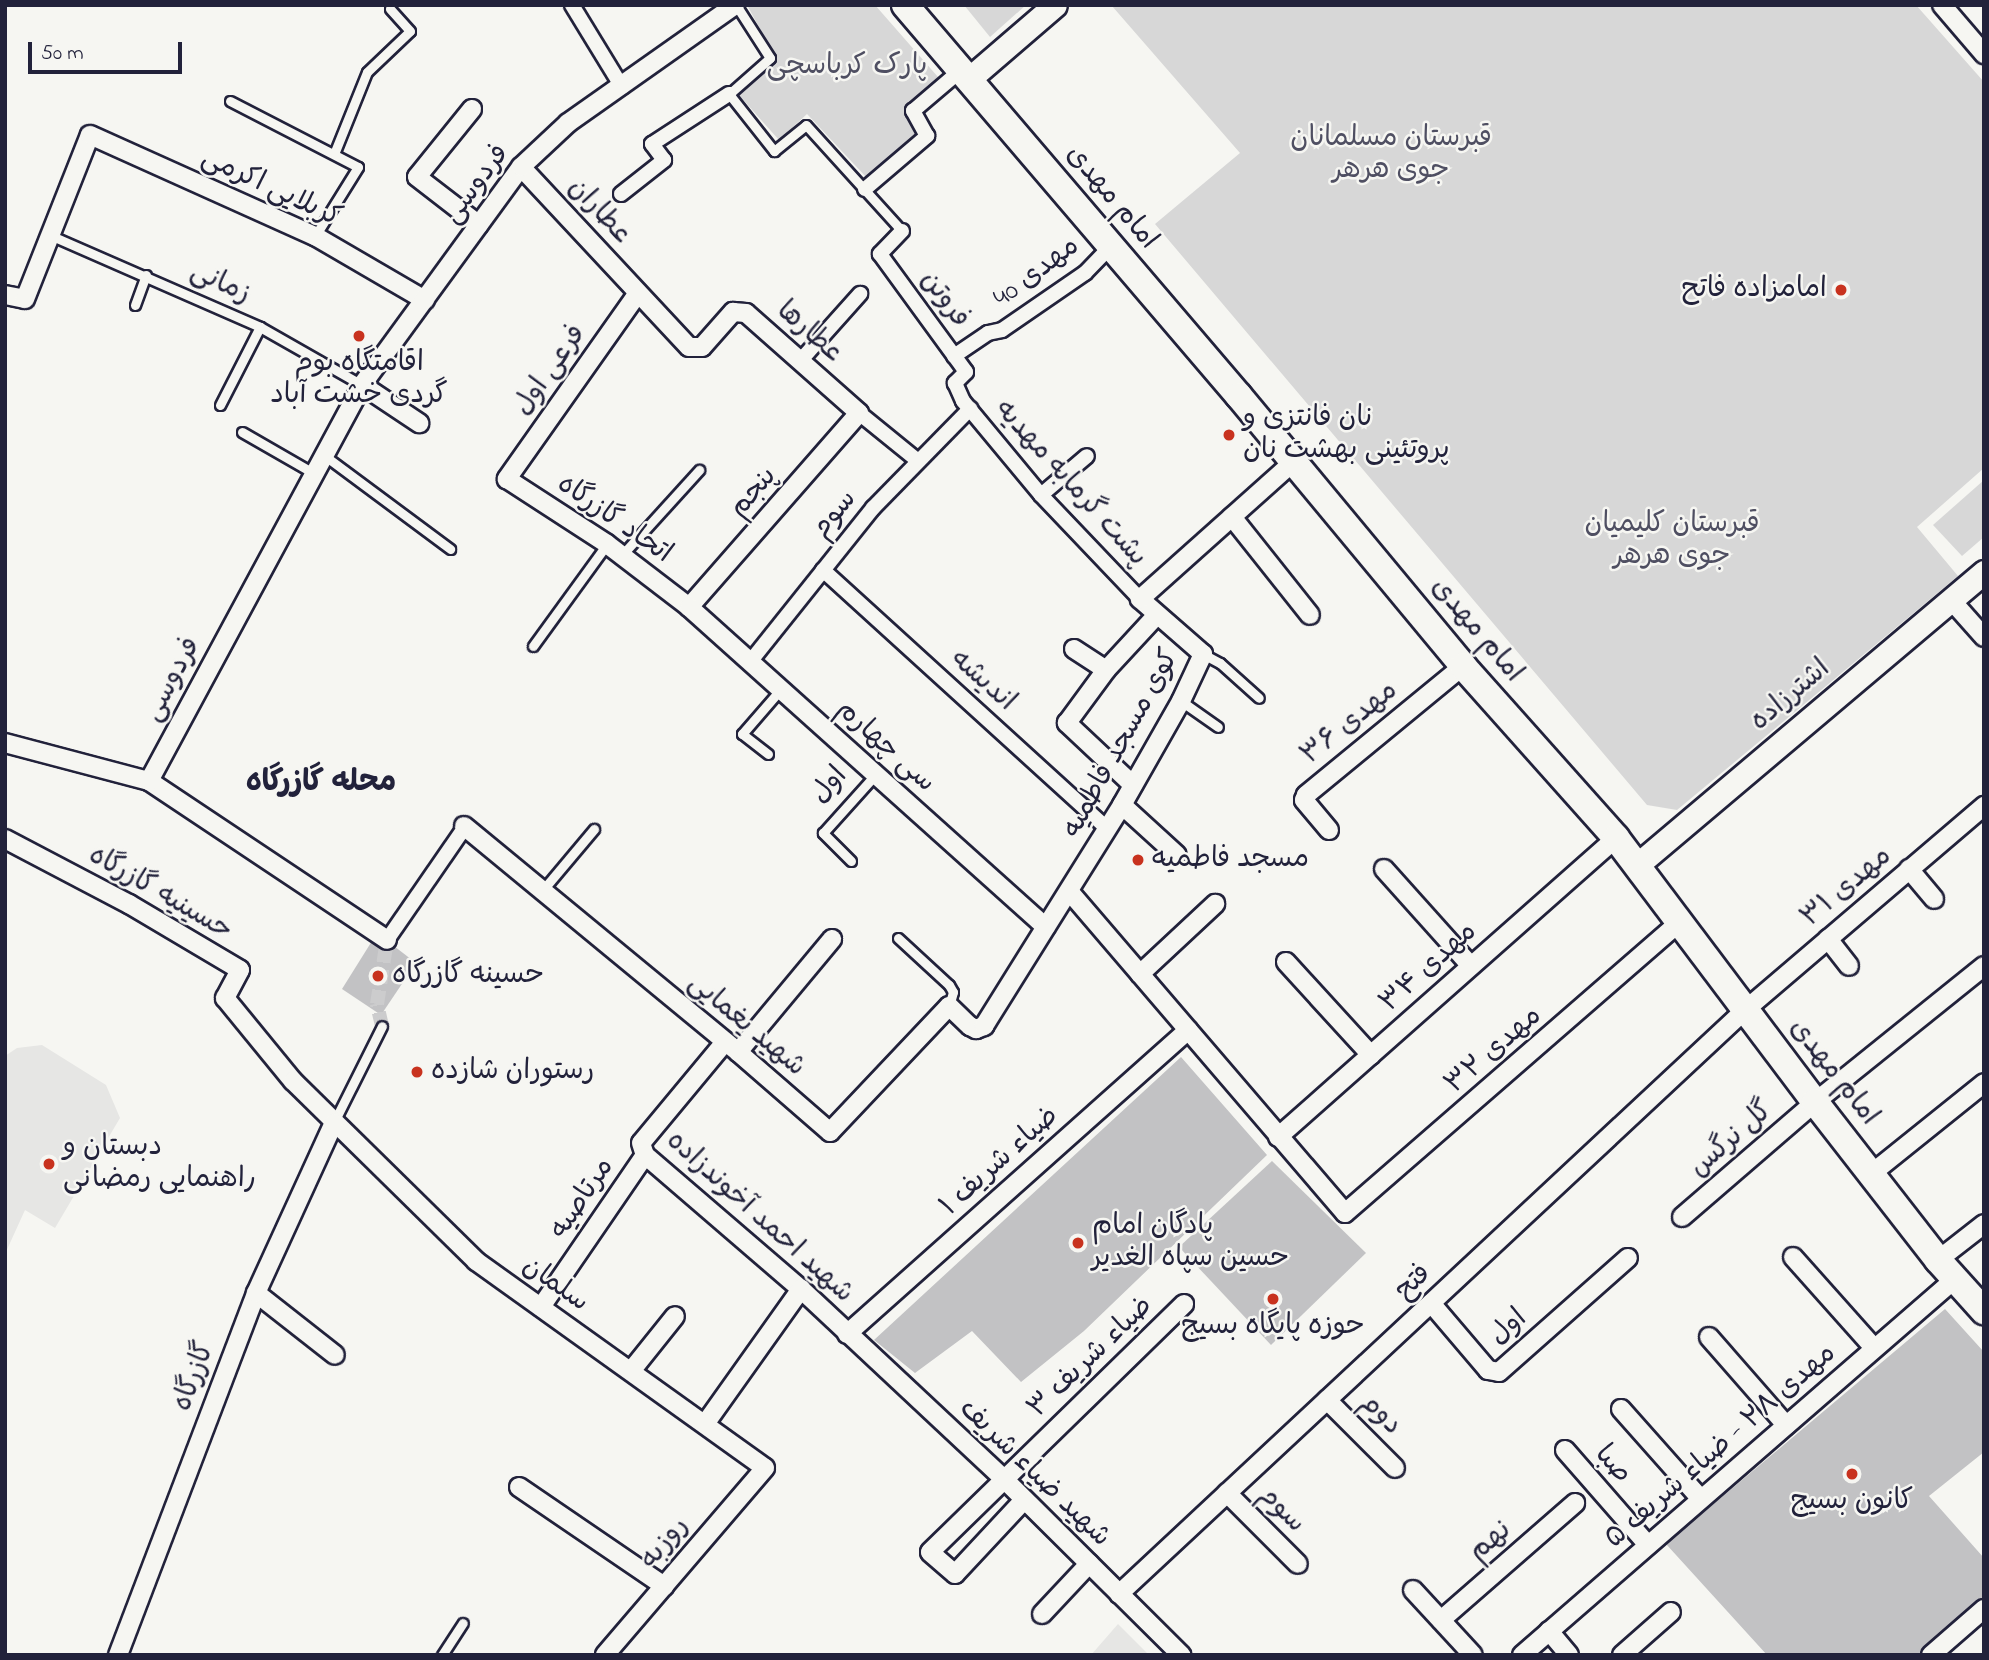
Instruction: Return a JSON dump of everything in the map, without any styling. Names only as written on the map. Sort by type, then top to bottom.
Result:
[{"type":"main road","name":"امام مهدی","points":[[905,5],[1463,666],[1616,838],[1871,1174],[1946,1269],[1984,1311]]},
{"type":"street","points":[[572,5],[622,87]]},
{"type":"street","name":"فردوسی","points":[[149,781],[362,385],[521,167],[568,123],[736,5]]},
{"type":"street","points":[[865,189],[927,136],[913,111],[965,75],[1055,5]]},
{"type":"street","points":[[1942,5],[1984,54]]},
{"type":"street","points":[[621,194],[664,159],[652,144],[729,94]]},
{"type":"street","points":[[472,109],[417,177],[479,225]]},
{"type":"street","name":"کربلایی اکرمی","points":[[52,236],[90,135],[315,236],[425,300]]},
{"type":"street","name":"عطاران","points":[[521,167],[638,293]]},
{"type":"street","name":"فروتن","points":[[902,231],[880,254],[966,372],[955,383],[966,405]]},
{"type":"street","points":[[5,295],[25,299],[52,236]]},
{"type":"street","name":"مهدی 40","points":[[954,356],[989,333],[1003,330],[1085,273],[1111,246]]},
{"type":"street","name":"عطارها","points":[[638,293],[689,347],[702,347],[733,312],[746,313],[918,461]]},
{"type":"street","name":"فرعی اول","points":[[508,478],[638,293]]},
{"type":"street","points":[[801,360],[860,294]]},
{"type":"street","points":[[362,385],[419,423]]},
{"type":"street","name":"سوم","points":[[750,662],[873,508],[966,405]]},
{"type":"street","name":"پشت گرمابه مهدیه","points":[[966,405],[1041,495],[1140,598]]},
{"type":"street","name":"پنجم","points":[[689,607],[859,413]]},
{"type":"street","points":[[1041,495],[1087,456]]},
{"type":"street","points":[[1140,598],[1293,462]]},
{"type":"street","name":"اتحاد گازرگاه","points":[[508,478],[607,544],[689,607]]},
{"type":"street","points":[[1232,517],[1310,615]]},
{"type":"street","name":"اندیشه","points":[[823,570],[1107,828]]},
{"type":"street","name":"اشترزاده","points":[[1636,866],[1984,572]]},
{"type":"street","name":"کوی مسجد فاطمیه","points":[[949,1006],[976,1029],[984,1026],[1122,805],[1181,701],[1203,654],[1140,598]]},
{"type":"street","points":[[1952,601],[1984,637]]},
{"type":"street","name":"سی چهارم","points":[[689,607],[1046,927]]},
{"type":"street","points":[[1133,785],[1067,727],[1068,720],[1106,670],[1157,615]]},
{"type":"street","points":[[1074,649],[1106,670]]},
{"type":"street","name":"مهدی ۳۶","points":[[1329,830],[1304,800],[1306,795],[1463,666]]},
{"type":"street","points":[[7,748],[149,781],[387,940]]},
{"type":"street","points":[[1122,805],[1177,855]]},
{"type":"street","name":"مهدی ۳۱","points":[[1744,1010],[1984,806]]},
{"type":"street","name":"شهید یغمایی","points":[[387,940],[465,827],[732,1047],[830,1132],[949,1006]]},
{"type":"street","name":"مهدی ۳۴","points":[[1278,1137],[1616,838]]},
{"type":"street","name":"حسینیه گازرگاه","points":[[5,839],[129,904],[240,970],[225,998],[293,1081],[334,1123]]},
{"type":"street","points":[[1384,869],[1471,966]]},
{"type":"street","points":[[1909,869],[1934,899]]},
{"type":"street","points":[[1069,891],[1278,1137]]},
{"type":"street","points":[[1140,974],[1215,904]]},
{"type":"street","name":"مهدی ۳۲","points":[[1278,1137],[1342,1212],[1348,1213],[1679,923]]},
{"type":"street","points":[[732,1047],[832,939]]},
{"type":"street","points":[[1828,939],[1849,966]]},
{"type":"street","points":[[1286,962],[1371,1055]]},
{"type":"street","name":"گل نرگس","points":[[1682,1217],[1815,1102],[1984,966]]},
{"type":"street","name":"فتح","points":[[1119,1594],[1744,1010]]},
{"type":"street","name":"ضیاء شریف ۱","points":[[847,1334],[1188,1030]]},
{"type":"street","name":"شهید احمد آخوندزاده","points":[[732,1047],[641,1143],[645,1156],[801,1289],[847,1334]]},
{"type":"street","points":[[1871,1174],[1984,1083]]},
{"type":"street","name":"گازرگاه","points":[[118,1655],[256,1293],[334,1123]]},
{"type":"street","name":"سلمان","points":[[334,1123],[476,1261],[765,1468]]},
{"type":"street","name":"مرتاصیه","points":[[541,1307],[645,1156]]},
{"type":"street","name":"مهدی ۲۸ - ضیاء شریف ۵","points":[[1522,1655],[1874,1348],[1984,1224]]},
{"type":"street","points":[[1793,1257],[1874,1348]]},
{"type":"street","name":"اول","points":[[1431,1303],[1489,1370],[1499,1372],[1628,1258]]},
{"type":"street","points":[[705,1424],[801,1289]]},
{"type":"street","points":[[256,1293],[335,1355]]},
{"type":"street","name":"ضیاء شریف ۳","points":[[1024,1500],[955,1574],[930,1552],[1184,1304]]},
{"type":"street","points":[[631,1371],[675,1315]]},
{"type":"street","name":"شهید ضیاء شریف","points":[[847,1334],[1004,1479],[1181,1655]]},
{"type":"street","points":[[1709,1337],[1786,1425]]},
{"type":"street","name":"دوم","points":[[1327,1400],[1395,1468]]},
{"type":"street","points":[[1622,1409],[1701,1499]]},
{"type":"street","name":"صبا","points":[[1565,1450],[1648,1545]]},
{"type":"street","name":"روزبه","points":[[608,1654],[765,1468]]},
{"type":"street","points":[[519,1488],[664,1586]]},
{"type":"street","name":"سوم","points":[[1227,1493],[1298,1564]]},
{"type":"street","name":"نهم","points":[[1441,1620],[1575,1503]]},
{"type":"street","points":[[1042,1614],[1089,1564]]},
{"type":"street","points":[[1413,1590],[1473,1655]]},
{"type":"street","points":[[1931,1655],[1984,1609]]},
{"type":"street","points":[[1622,1655],[1671,1612]]},
{"type":"street","points":[[1549,1631],[1569,1655]]},
{"type":"lane","points":[[736,5],[770,58],[729,94],[774,151],[806,125],[902,231]]},
{"type":"lane","points":[[334,154],[367,72],[410,31],[390,9]]},
{"type":"lane","points":[[230,101],[358,167],[315,236]]},
{"type":"lane","name":"زمانی","points":[[52,236],[260,327],[362,385]]},
{"type":"lane","points":[[135,305],[146,275]]},
{"type":"lane","points":[[220,405],[260,327]]},
{"type":"lane","points":[[242,432],[315,474]]},
{"type":"lane","points":[[325,456],[450,549]]},
{"type":"lane","points":[[622,555],[699,470]]},
{"type":"lane","points":[[533,646],[607,544]]},
{"type":"lane","points":[[1203,654],[1220,663],[1259,698]]},
{"type":"lane","points":[[768,754],[742,734],[781,690]]},
{"type":"lane","points":[[1181,701],[1218,727]]},
{"type":"lane","name":"اول","points":[[851,861],[822,833],[876,774]]},
{"type":"lane","points":[[542,891],[594,829]]},
{"type":"lane","points":[[898,938],[949,985],[953,992],[949,1006]]},
{"type":"lane","points":[[334,1123],[382,1026]]},
{"type":"lane","points":[[442,1655],[463,1623]]},
{"type":"shaded area","name":"دبستان و راهنمایی رمضانی","points":[[42,1045],[106,1085],[120,1118],[55,1228],[25,1210],[5,1254],[5,1056],[17,1048]]},
{"type":"shaded area","points":[[1118,1624],[1149,1655],[1091,1655]]},
{"type":"green space","name":"پارک کرباسچی","points":[[747,5],[875,5],[938,77],[906,108],[921,135],[867,178],[807,114],[779,140],[739,95],[777,60]]},
{"type":"green space","points":[[964,5],[1026,5],[990,37]]},
{"type":"green space","points":[[1916,5],[1984,82],[1984,468],[1917,527],[1958,576],[1677,810],[1647,805],[1155,224],[1240,153],[1112,6]]},
{"type":"green space","points":[[1984,480],[1984,537],[1962,556],[1933,525]]},
{"type":"building","name":"حسینه گازرگاه","points":[[377,933],[416,963],[381,1015],[342,989]]},
{"type":"building","name":"پادگان امام حسین سپاه الغدیر","points":[[1181,1057],[1267,1155],[1084,1331],[1021,1382],[972,1331],[915,1373],[874,1340]]},
{"type":"building","name":"حوزه پایگاه بسیج","points":[[1272,1161],[1366,1253],[1271,1345],[1179,1247]]},
{"type":"building","name":"کانون بسیج","points":[[1945,1309],[1984,1352],[1984,1452],[1929,1496],[1984,1558],[1984,1623],[1948,1655],[1767,1655],[1666,1544]]},
{"type":"tunnel","points":[[382,1026],[377,1004],[387,940]]},
{"type":"place","name":"امامزاده فاتح","points":[[1841,290]]},
{"type":"place","name":"اقامتگاه بوم گردی خشت آباد","points":[[359,336]]},
{"type":"place","name":"نان فانتزی و پروتئینی بهشت نان","points":[[1229,435]]},
{"type":"place","name":"مسجد فاطمیه","points":[[1138,860]]},
{"type":"place","name":"حسینه گازرگاه","points":[[378,976]]},
{"type":"place","name":"رستوران شازده","points":[[417,1072]]},
{"type":"place","name":"دبستان و راهنمایی رمضانی","points":[[49,1164]]},
{"type":"place","name":"پادگان امام حسین سپاه الغدیر","points":[[1078,1243]]},
{"type":"place","name":"حوزه پایگاه بسیج","points":[[1273,1299]]},
{"type":"place","name":"کانون بسیج","points":[[1852,1474]]},
{"type":"district","name":"محله گازرگاه","points":[[321,783]]},
{"type":"park label","name":"قبرستان مسلمانان جوی هرهر","points":[[1391,155]]},
{"type":"park label","name":"قبرستان کلیمیان جوی هرهر","points":[[1672,541]]}]
